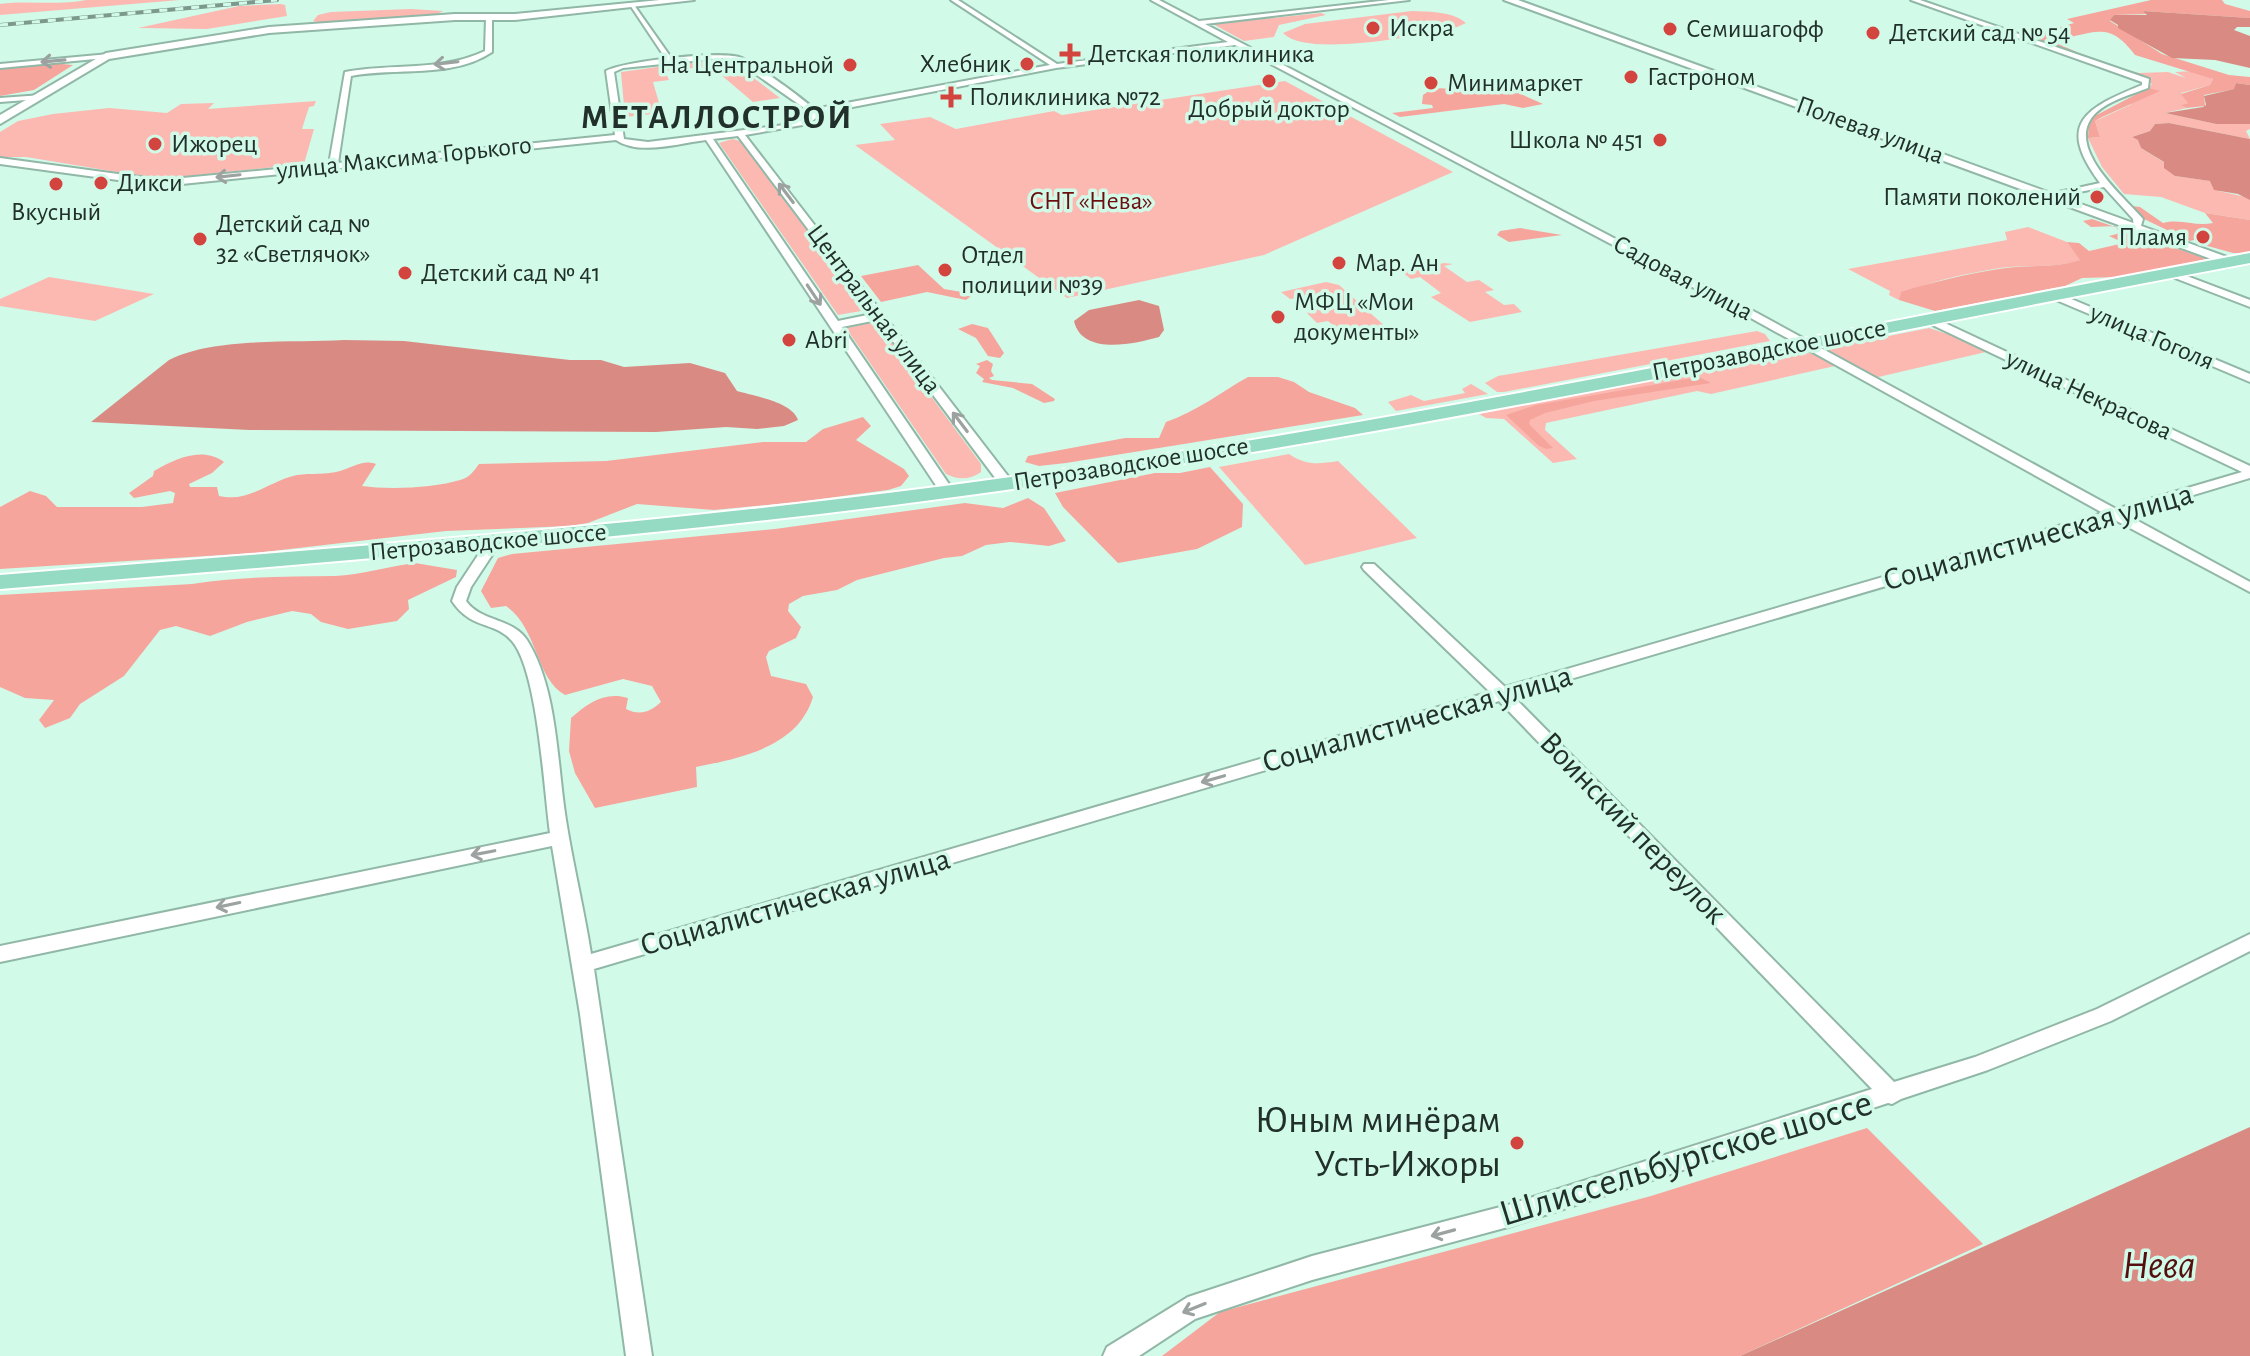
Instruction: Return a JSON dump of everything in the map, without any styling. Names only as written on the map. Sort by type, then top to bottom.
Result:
[{"type":"main road","name":"Петрозаводское шоссе","points":[[0,582],[493,543],[948,493],[1303,437],[2243,260]]},
{"type":"street","points":[[0,66],[106,56],[269,30],[443,18],[489,18],[689,0]]},
{"type":"street","points":[[954,0],[1056,66]]},
{"type":"street","name":"Садовая улица","points":[[1154,0],[1805,343],[2250,588]]},
{"type":"street","points":[[1197,23],[1406,0]]},
{"type":"street","name":"Полевая улица","points":[[1509,0],[2137,227],[2243,260]]},
{"type":"street","points":[[1914,0],[2146,81],[2145,86],[2095,111],[2084,125],[2082,142],[2106,184],[2138,219],[2137,227]]},
{"type":"street","points":[[630,3],[669,57]]},
{"type":"street","points":[[333,165],[348,74],[470,60],[488,52],[489,18]]},
{"type":"street","points":[[647,63],[722,56],[739,59],[813,112],[1056,66],[1236,43]]},
{"type":"street","points":[[0,120],[106,56]]},
{"type":"street","points":[[690,59],[669,57],[610,71],[619,137],[626,143],[637,145],[796,125],[810,119],[813,112]]},
{"type":"street","points":[[0,100],[39,97]]},
{"type":"street","name":"Центральная улица","points":[[740,133],[1007,484]]},
{"type":"street","name":"улица Максима Горького","points":[[0,161],[154,183],[619,137]]},
{"type":"street","name":"Центральная улица","points":[[708,137],[948,493]]},
{"type":"street","points":[[2050,195],[2106,184]]},
{"type":"street","points":[[2171,273],[2250,304]]},
{"type":"street","name":"улица Гоголя","points":[[2053,295],[2250,378]]},
{"type":"street","points":[[835,325],[880,316]]},
{"type":"street","name":"улица Некрасова","points":[[1928,319],[2250,473]]},
{"type":"street","name":"Социалистическая улица","points":[[583,964],[2250,473]]},
{"type":"street","points":[[493,543],[464,587],[459,601],[463,611],[511,631],[524,646],[542,706],[559,838],[583,964],[639,1356]]},
{"type":"street","name":"Воинский переулок","points":[[1369,567],[1502,694],[1892,1095]]},
{"type":"street","points":[[0,954],[559,838]]},
{"type":"street","name":"Шлиссельбургское шоссе","points":[[1116,1356],[1188,1309],[1229,1295],[1312,1268],[1508,1216],[1892,1095],[1980,1064],[2104,1015],[2250,942]]},
{"type":"green space","points":[[180,0],[0,15],[0,4]]},
{"type":"green space","points":[[285,5],[287,16],[207,29],[138,28],[239,6]]},
{"type":"green space","points":[[443,11],[435,15],[313,21],[318,15],[331,12]]},
{"type":"green space","name":"Искра","points":[[1412,11],[1448,14],[1466,23],[1448,31],[1362,43],[1314,44],[1283,33],[1305,24]]},
{"type":"green space","points":[[1326,15],[1279,25],[1274,37],[1244,41],[1213,24]]},
{"type":"green space","points":[[715,59],[734,63],[780,98],[753,102],[720,74],[700,76],[694,68],[665,71],[669,80],[653,82],[662,113],[625,117],[621,72]]},
{"type":"green space","points":[[2105,64],[2139,73],[2168,72],[2186,78],[2175,72],[2194,71],[2213,79],[2210,85],[2181,93],[2189,103],[2182,105],[2187,108],[2165,113],[2216,124],[2250,124],[2250,129],[2246,131],[2250,139],[2169,123],[2155,124],[2150,131],[2132,137],[2139,140],[2141,148],[2165,163],[2175,176],[2211,181],[2219,191],[2250,198],[2250,220],[2205,213],[2161,197],[2124,194],[2102,167],[2088,138],[2100,137],[2095,121],[2130,105],[2152,84],[2140,76]]},
{"type":"green space","name":"СНТ «Нева»","points":[[1285,81],[1453,172],[1264,255],[1067,298],[855,145],[895,140],[880,124],[930,117],[956,129],[1054,111],[1062,115]]},
{"type":"green space","name":"Ижорец","points":[[316,101],[314,106],[309,107],[302,129],[314,129],[304,164],[159,179],[26,157],[0,157],[0,132],[18,121],[53,114],[109,108],[167,113],[181,104],[214,103],[208,109]]},
{"type":"green space","points":[[732,139],[740,141],[867,310],[838,315],[719,143]]},
{"type":"green space","points":[[2028,227],[2067,242],[2081,260],[1961,275],[1919,288],[1899,300],[1889,295],[1890,291],[1848,269],[2007,240],[2005,232]]},
{"type":"green space","points":[[1453,264],[1444,266],[1467,282],[1479,280],[1494,290],[1485,292],[1504,305],[1514,304],[1522,312],[1470,322],[1431,297],[1441,293],[1420,277],[1411,279],[1402,272]]},
{"type":"green space","points":[[49,277],[154,294],[95,321],[0,306],[0,299]]},
{"type":"green space","points":[[1326,282],[1339,285],[1396,336],[1341,342],[1334,336],[1343,334],[1328,321],[1317,323],[1307,313],[1315,311],[1300,298],[1290,299],[1281,292]]},
{"type":"green space","points":[[876,322],[981,464],[981,472],[964,478],[946,474],[846,328]]},
{"type":"green space","points":[[1929,328],[1960,338],[1986,352],[1874,378],[1824,349]]},
{"type":"green space","points":[[1757,331],[1765,334],[1770,341],[1504,392],[1497,392],[1485,383],[1498,376]]},
{"type":"green space","points":[[1799,351],[1814,354],[1835,366],[1711,394],[1697,391],[1546,423],[1545,430],[1577,459],[1553,463],[1504,419],[1486,418],[1479,414]]},
{"type":"green space","points":[[1471,384],[1488,394],[1396,411],[1388,402],[1411,395],[1424,401],[1465,393],[1462,389]]},
{"type":"green space","points":[[1289,454],[1313,463],[1338,461],[1417,538],[1305,565],[1219,467]]},
{"type":"shaded area","points":[[2151,0],[2222,0],[2225,4],[2250,11],[2250,18],[2143,11],[2148,14],[2114,15],[2110,21],[2162,54],[2229,75],[2250,77],[2250,85],[2236,83],[2235,89],[2204,95],[2205,106],[2187,108],[2181,105],[2188,103],[2181,94],[2210,85],[2213,79],[2135,55],[2125,43],[2106,32],[2049,40],[2086,56],[2084,58],[2026,37],[2074,23],[2067,19]]},
{"type":"shaded area","points":[[52,63],[73,65],[34,90],[0,96],[0,68]]},
{"type":"shaded area","points":[[1503,86],[1543,104],[1523,108],[1504,104],[1400,117],[1392,113],[1433,108],[1432,105],[1422,104],[1423,95],[1435,89],[1472,91]]},
{"type":"shaded area","points":[[2148,88],[2160,91],[2095,121],[2100,137],[2088,138],[2089,119]]},
{"type":"shaded area","points":[[2132,206],[2140,207],[2163,223],[2213,223],[2205,213],[2250,220],[2250,253],[2233,253],[2204,245],[2209,243],[2198,239],[2190,241],[2144,219]]},
{"type":"shaded area","points":[[2092,219],[2112,226],[2091,227],[2083,221]]},
{"type":"shaded area","points":[[2116,227],[2207,259],[2119,277],[2082,278],[2065,286],[1935,311],[1899,300],[1901,292],[1962,276],[2080,260],[2067,242],[2079,243],[2089,251],[2124,243],[2109,236],[2120,233]]},
{"type":"shaded area","points":[[1520,228],[1562,235],[1509,242],[1497,235],[1500,231]]},
{"type":"shaded area","points":[[918,265],[944,289],[974,294],[966,300],[927,292],[881,302],[861,276]]},
{"type":"shaded area","points":[[972,324],[988,328],[1004,353],[1000,358],[988,356],[976,338],[958,329]]},
{"type":"shaded area","points":[[987,360],[993,364],[991,371],[994,376],[989,378],[992,380],[1032,384],[1054,401],[1044,403],[1013,388],[982,382],[984,379],[976,373],[980,366],[976,364]]},
{"type":"shaded area","points":[[1248,377],[1278,377],[1294,382],[1309,392],[1355,408],[1363,415],[1066,463],[1039,466],[1025,462],[1028,456],[1125,438],[1159,438],[1166,422]]},
{"type":"shaded area","points":[[1699,377],[1711,383],[1594,401],[1545,413],[1530,420],[1529,424],[1553,448],[1539,446],[1506,415],[1536,405]]},
{"type":"shaded area","points":[[863,417],[871,426],[856,440],[904,469],[909,476],[901,486],[798,502],[714,510],[637,504],[588,523],[570,526],[446,531],[255,553],[0,569],[0,507],[30,491],[46,496],[57,507],[142,507],[173,503],[175,493],[170,491],[134,498],[129,493],[153,476],[154,471],[189,456],[207,455],[224,462],[212,473],[189,484],[190,487],[217,487],[219,496],[240,497],[297,475],[335,472],[367,462],[376,464],[362,486],[411,488],[463,479],[479,464],[606,461],[763,442],[806,442],[823,429]]},
{"type":"shaded area","points":[[1210,467],[1243,504],[1242,527],[1197,549],[1118,563],[1063,507],[1055,493],[1155,473],[1180,473]]},
{"type":"shaded area","points":[[1028,498],[1044,508],[1066,541],[1049,546],[1010,542],[986,545],[962,556],[857,580],[837,590],[803,596],[789,604],[788,611],[801,627],[796,638],[769,651],[766,657],[771,676],[806,684],[813,697],[806,714],[795,728],[781,739],[749,754],[696,767],[697,787],[595,808],[575,773],[569,751],[571,718],[590,703],[604,697],[628,698],[626,709],[636,712],[649,710],[661,702],[652,686],[623,679],[565,695],[548,677],[516,615],[506,606],[491,608],[481,591],[498,558],[512,554],[775,529],[965,503],[1003,508]]},
{"type":"shaded area","points":[[415,563],[457,570],[456,577],[408,600],[409,609],[397,621],[348,629],[321,622],[311,614],[292,611],[247,622],[210,636],[176,626],[160,630],[124,676],[80,704],[70,718],[45,728],[39,720],[54,700],[25,698],[0,687],[0,595],[245,578],[345,575]]},
{"type":"shaded area","points":[[1867,1128],[1983,1244],[1740,1356],[1162,1356],[1220,1312],[1651,1196]]},
{"type":"water","points":[[2143,11],[2250,18],[2250,27],[2234,30],[2250,36],[2250,68],[2215,60],[2172,58],[2118,28],[2110,20],[2114,15],[2147,15]]},
{"type":"water","points":[[2236,83],[2250,85],[2250,124],[2216,124],[2165,113],[2203,107],[2206,105],[2204,96],[2234,89]]},
{"type":"water","points":[[2169,123],[2250,139],[2250,200],[2238,194],[2214,190],[2210,181],[2175,176],[2164,168],[2164,162],[2141,148],[2138,140],[2132,137],[2150,131],[2155,124]]},
{"type":"water","points":[[1139,300],[1159,306],[1164,330],[1159,337],[1123,344],[1098,343],[1079,332],[1074,321],[1089,310]]},
{"type":"water","points":[[404,341],[570,360],[601,360],[624,367],[690,363],[725,373],[737,391],[781,404],[798,420],[784,426],[757,429],[726,427],[656,432],[249,430],[91,422],[169,360],[187,353],[254,342]]},
{"type":"water","name":"Нева","points":[[2250,1127],[2250,1356],[1740,1356]]},
{"type":"railway","points":[[0,25],[277,0]]},
{"type":"place","name":"Искра","points":[[1373,28]]},
{"type":"place","name":"Семишагофф","points":[[1670,29]]},
{"type":"place","name":"Детский сад № 54","points":[[1873,33]]},
{"type":"place","name":"Детская поликлиника","points":[[1070,54]]},
{"type":"place","name":"Хлебник","points":[[1027,64]]},
{"type":"place","name":"На Центральной","points":[[850,65]]},
{"type":"place","name":"Гастроном","points":[[1631,77]]},
{"type":"place","name":"Добрый доктор","points":[[1269,81]]},
{"type":"place","name":"Минимаркет","points":[[1431,83]]},
{"type":"place","name":"Поликлиника №72","points":[[951,97]]},
{"type":"place","name":"Школа № 451","points":[[1660,140]]},
{"type":"place","name":"Ижорец","points":[[155,144]]},
{"type":"place","name":"Дикси","points":[[101,183]]},
{"type":"place","name":"Вкусный","points":[[56,184]]},
{"type":"place","name":"Памяти поколений","points":[[2097,197]]},
{"type":"place","name":"Пламя","points":[[2203,237]]},
{"type":"place","name":"Детский сад № 32 «Светлячок»","points":[[200,239]]},
{"type":"place","name":"Мар. Ан","points":[[1339,263]]},
{"type":"place","name":"Отдел полиции №39","points":[[945,270]]},
{"type":"place","name":"Детский сад № 41","points":[[405,273]]},
{"type":"place","name":"МФЦ «Мои документы»","points":[[1278,317]]},
{"type":"place","name":"Abri","points":[[789,340]]},
{"type":"place","name":"Юным минёрам Усть-Ижоры","points":[[1517,1143]]},
{"type":"district","name":"МЕТАЛЛОСТРОЙ","points":[[717,118]]}]
